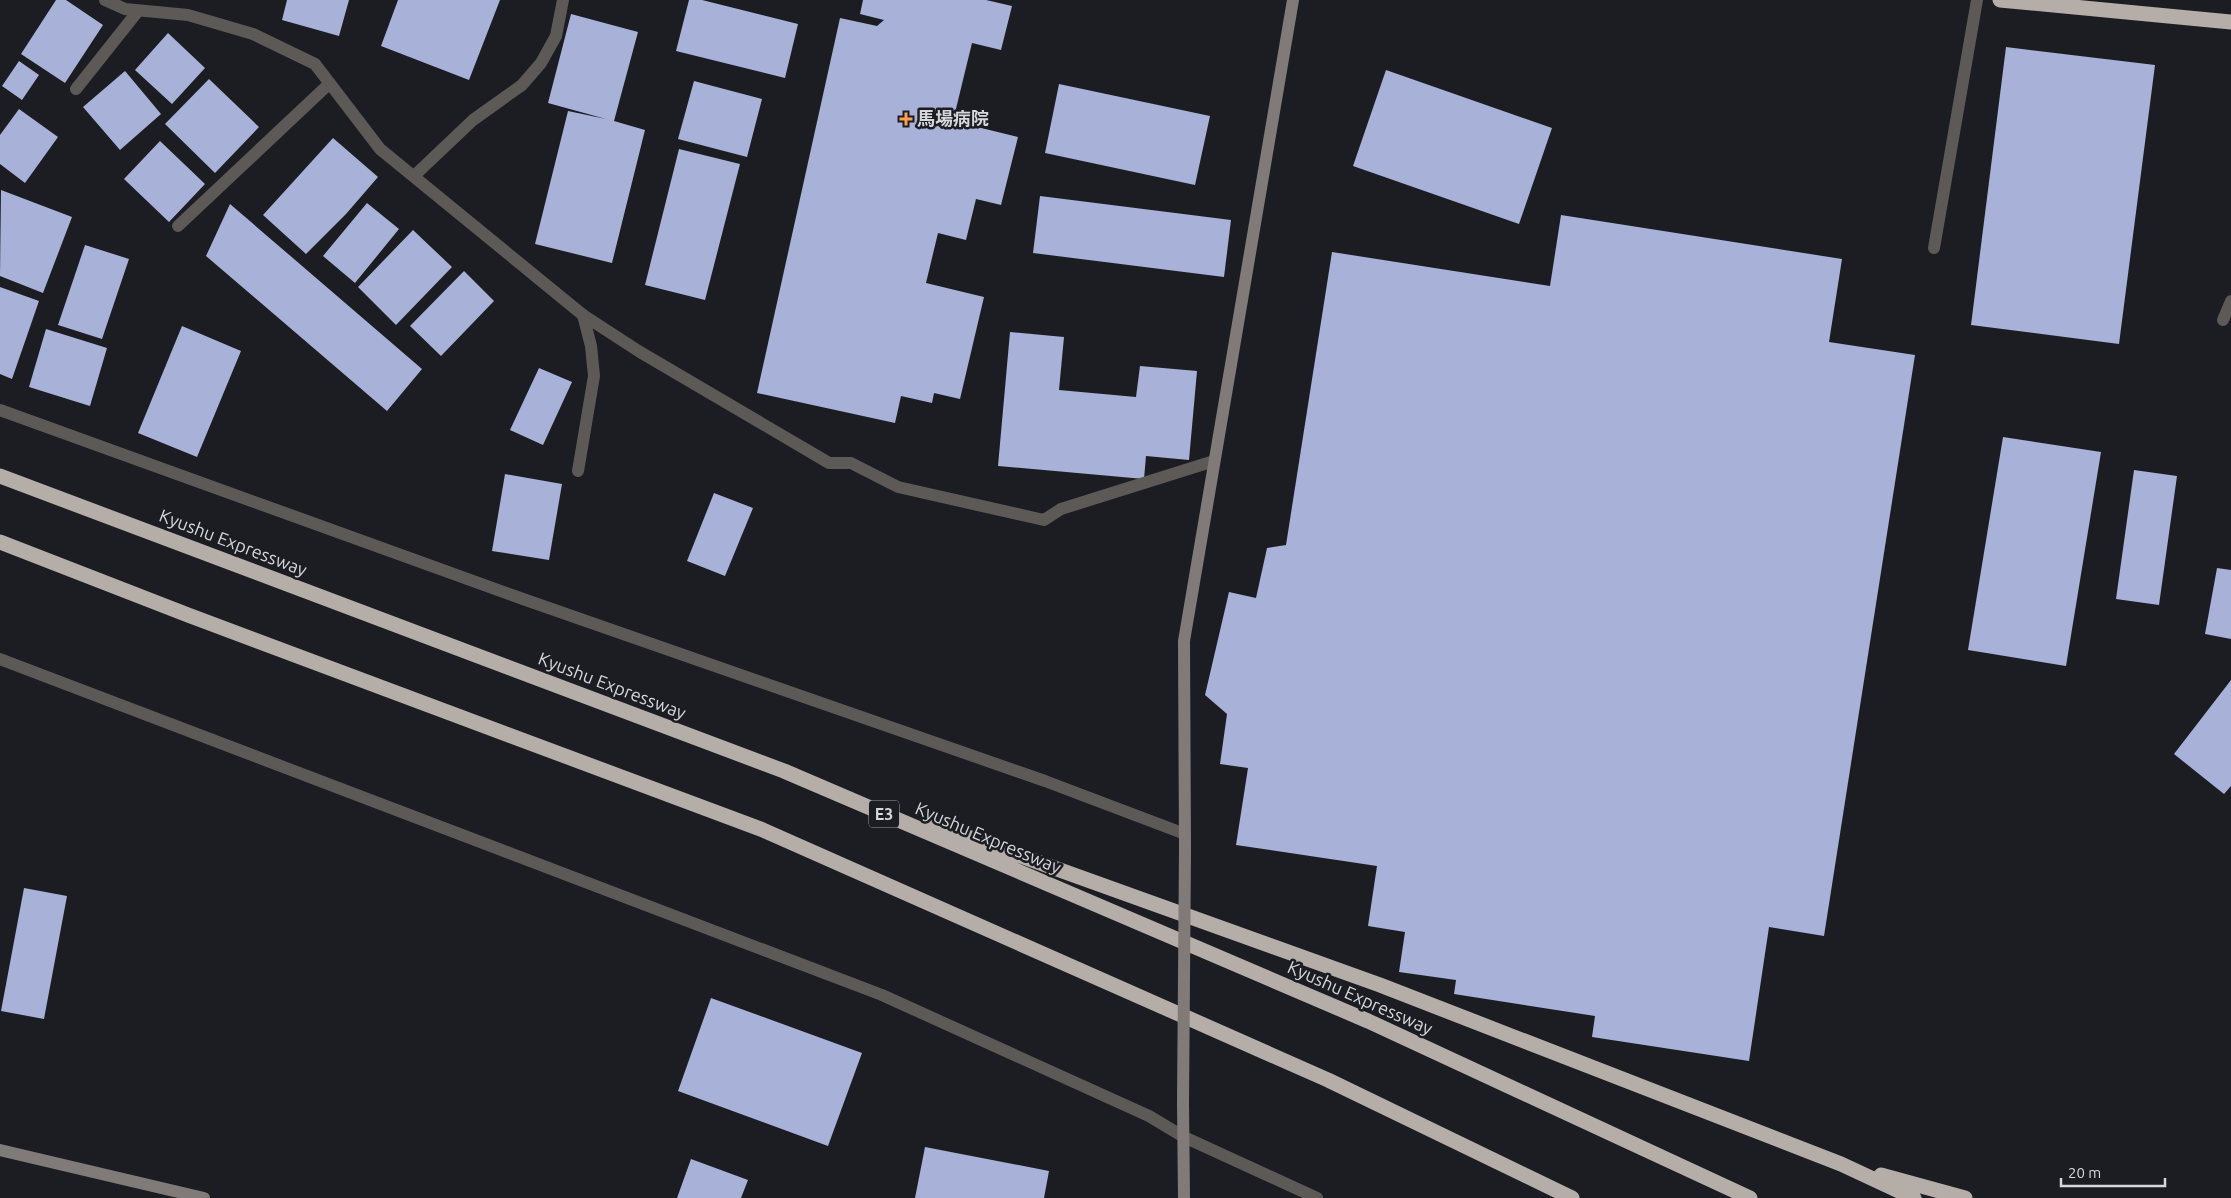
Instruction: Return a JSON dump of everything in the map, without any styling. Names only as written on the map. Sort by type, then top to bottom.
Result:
[{"type":"highway","points":[[2000,0],[2231,22]]},
{"type":"highway","name":"Kyushu Expressway","points":[[0,476],[784,771],[1368,1021],[1750,1198]]},
{"type":"highway","points":[[0,542],[188,615],[763,830],[1328,1080],[1572,1198]]},
{"type":"highway","points":[[784,771],[1380,985],[1841,1164],[1914,1198]]},
{"type":"highway","points":[[1841,1164],[1965,1198]]},
{"type":"street","points":[[105,0],[126,9],[188,15],[252,34],[315,64],[380,149],[583,315],[640,352],[829,463],[851,463],[898,487],[1044,520],[1061,509],[1214,461]]},
{"type":"street","points":[[414,176],[474,120],[522,85],[541,63],[556,36],[563,0]]},
{"type":"street","points":[[1184,1198],[1184,641],[1293,0]]},
{"type":"street","points":[[1934,248],[1977,0]]},
{"type":"street","points":[[76,89],[138,10]]},
{"type":"street","points":[[178,226],[330,83]]},
{"type":"street","points":[[2223,320],[2231,300]]},
{"type":"street","points":[[578,471],[594,376],[591,346],[583,315]]},
{"type":"street","points":[[0,410],[523,600],[1045,781],[1185,834]]},
{"type":"street","points":[[0,659],[882,995],[1149,1116],[1184,1137],[1317,1198]]},
{"type":"street","points":[[0,1150],[204,1198]]},
{"type":"building","points":[[56,0],[66,0],[103,25],[65,83],[21,54]]},
{"type":"building","points":[[287,0],[349,0],[339,36],[282,20]]},
{"type":"building","points":[[398,0],[500,0],[469,80],[381,46]]},
{"type":"building","points":[[689,0],[702,0],[798,24],[785,78],[676,51]]},
{"type":"building","points":[[863,0],[986,0],[1012,6],[1001,50],[972,43],[953,121],[1018,137],[1001,205],[976,199],[966,240],[938,233],[926,283],[984,297],[960,399],[934,393],[932,403],[901,396],[895,423],[757,393],[840,18],[877,26],[884,20],[860,14]]},
{"type":"building","points":[[571,14],[638,32],[614,121],[645,130],[612,263],[535,244],[568,111],[606,119],[548,103]]},
{"type":"building","points":[[168,33],[205,68],[172,104],[135,70]]},
{"type":"building","points":[[2006,47],[2155,65],[2119,344],[1971,325]]},
{"type":"building","points":[[19,61],[39,75],[22,100],[2,86]]},
{"type":"building","points":[[1386,70],[1552,128],[1519,224],[1353,166]]},
{"type":"building","points":[[125,71],[161,114],[120,150],[83,107]]},
{"type":"building","points":[[209,79],[259,127],[215,173],[165,124]]},
{"type":"building","points":[[694,81],[762,99],[747,157],[678,139]]},
{"type":"building","points":[[1059,84],[1210,116],[1195,185],[1045,153]]},
{"type":"building","points":[[19,109],[58,137],[25,183],[0,164],[0,135]]},
{"type":"building","points":[[333,138],[378,177],[346,214],[306,254],[263,215]]},
{"type":"building","points":[[160,141],[205,184],[169,222],[124,179]]},
{"type":"building","points":[[679,149],[740,164],[705,300],[645,285]]},
{"type":"building","points":[[1,190],[72,217],[43,293],[0,276]]},
{"type":"building","points":[[1040,196],[1231,220],[1224,277],[1033,253]]},
{"type":"building","points":[[367,203],[399,229],[355,283],[323,256]]},
{"type":"building","points":[[230,204],[422,369],[387,411],[206,256]]},
{"type":"building","points":[[1561,215],[1842,259],[1829,342],[1915,355],[1824,936],[1769,927],[1749,1061],[1592,1037],[1595,1016],[1454,994],[1456,980],[1399,972],[1405,932],[1368,926],[1377,866],[1236,845],[1248,768],[1220,764],[1227,714],[1205,695],[1229,592],[1256,598],[1267,548],[1286,545],[1332,252],[1550,286]]},
{"type":"building","points":[[413,230],[452,267],[396,325],[358,287]]},
{"type":"building","points":[[85,245],[129,259],[102,339],[58,325]]},
{"type":"building","points":[[464,271],[494,301],[441,356],[410,326]]},
{"type":"building","points":[[0,287],[39,301],[12,379],[0,374]]},
{"type":"building","points":[[182,326],[241,351],[197,457],[138,433]]},
{"type":"building","points":[[46,329],[107,348],[90,406],[29,387]]},
{"type":"building","points":[[1010,332],[1064,337],[1059,390],[1136,397],[1140,366],[1197,371],[1189,460],[1146,456],[1144,479],[998,466]]},
{"type":"building","points":[[539,368],[572,382],[543,445],[510,430]]},
{"type":"building","points":[[2003,437],[2101,452],[2066,666],[1968,650]]},
{"type":"building","points":[[2134,470],[2177,476],[2159,605],[2116,599]]},
{"type":"building","points":[[505,474],[562,484],[549,560],[492,551]]},
{"type":"building","points":[[714,493],[753,508],[725,576],[687,561]]},
{"type":"building","points":[[2217,568],[2231,570],[2231,639],[2205,634]]},
{"type":"building","points":[[2231,680],[2231,786],[2224,794],[2174,754]]},
{"type":"building","points":[[24,888],[67,896],[44,1019],[1,1011]]},
{"type":"building","points":[[711,998],[862,1053],[828,1146],[678,1091]]},
{"type":"building","points":[[925,1147],[1049,1171],[1044,1198],[915,1198]]},
{"type":"building","points":[[691,1159],[748,1180],[741,1198],[677,1198]]},
{"type":"place","name":"馬場病院","points":[[906,119]]}]
